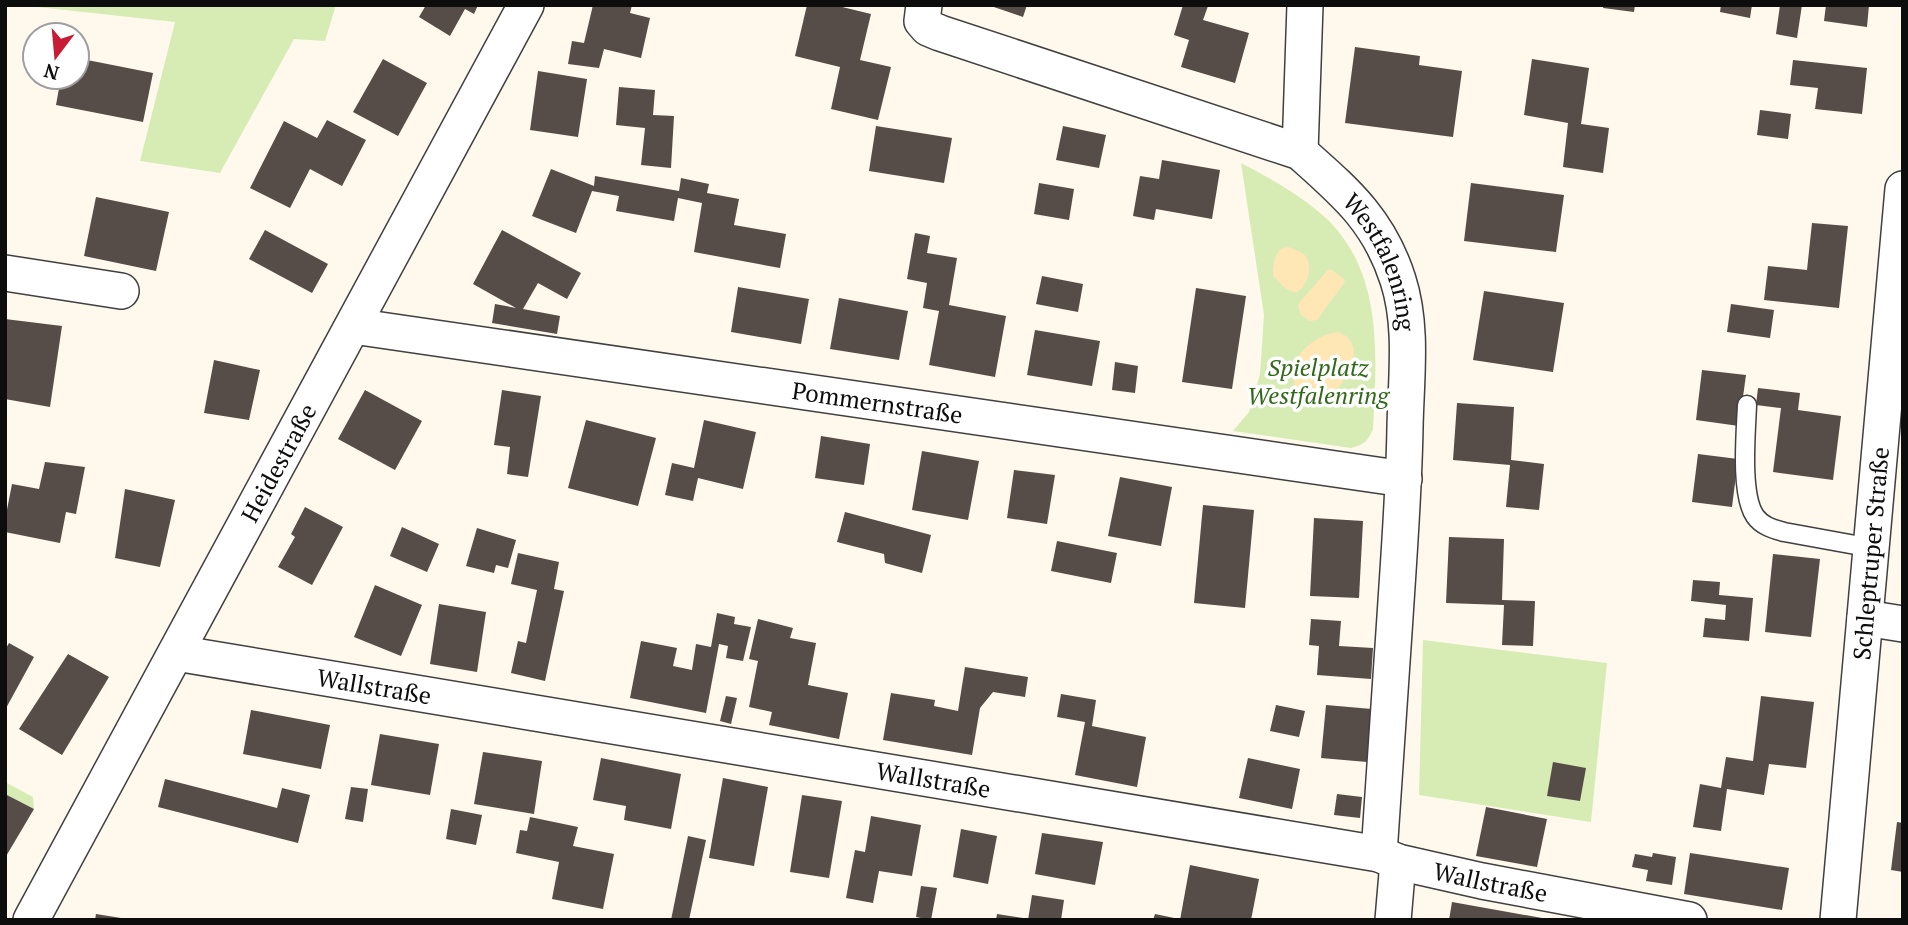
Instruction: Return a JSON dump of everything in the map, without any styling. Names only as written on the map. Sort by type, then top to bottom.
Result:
[{"type":"street","name":"Heidestraße","points":[[31,920],[526,5]]},
{"type":"street","name":"Westfalenring","points":[[924,5],[922,21],[928,28],[940,33],[1300,152],[1365,215],[1390,257],[1399,282],[1407,331],[1404,479],[1388,858],[1393,920]]},
{"type":"street","points":[[1300,152],[1305,5]]},
{"type":"street","name":"Schleptruper Straße","points":[[1838,920],[1903,189]]},
{"type":"street","points":[[5,273],[121,291]]},
{"type":"street","name":"Pommernstraße","points":[[353,326],[1404,479]]},
{"type":"street","points":[[1865,618],[1903,624]]},
{"type":"street","name":"Wallstraße","points":[[176,653],[1388,858],[1482,881],[1689,920]]},
{"type":"lane","points":[[1747,405],[1746,480],[1749,502],[1756,517],[1770,528],[1784,532],[1872,548]]},
{"type":"green space","points":[[19,5],[336,5],[325,41],[294,39],[220,173],[140,161],[175,22]]},
{"type":"green space","name":"Spielplatz Westfalenring","points":[[1241,163],[1281,185],[1319,212],[1340,234],[1355,258],[1366,284],[1375,341],[1373,429],[1362,444],[1351,448],[1233,431],[1249,412],[1260,374],[1264,315]]},
{"type":"green space","points":[[1423,640],[1607,663],[1591,822],[1419,795]]},
{"type":"green space","points":[[5,782],[33,797],[34,809],[5,794]]},
{"type":"sand","points":[[1288,247],[1303,254],[1309,262],[1308,278],[1296,293],[1285,288],[1273,276],[1277,254]]},
{"type":"sand","points":[[1331,269],[1345,282],[1317,320],[1310,321],[1301,315],[1299,303]]},
{"type":"sand","points":[[1337,332],[1348,338],[1353,348],[1349,372],[1342,384],[1332,393],[1320,399],[1303,397],[1294,382],[1295,363],[1314,341]]},
{"type":"building","points":[[426,5],[478,5],[474,14],[465,9],[450,36],[419,17]]},
{"type":"building","points":[[593,5],[632,5],[630,13],[650,18],[641,58],[604,49],[599,68],[568,64],[572,41],[584,43]]},
{"type":"building","points":[[807,5],[834,5],[871,14],[860,60],[891,67],[878,120],[831,109],[840,67],[795,56]]},
{"type":"building","points":[[988,5],[1027,5],[1023,17]]},
{"type":"building","points":[[1183,5],[1208,6],[1203,20],[1249,33],[1235,83],[1181,67],[1189,40],[1174,35]]},
{"type":"building","points":[[1604,5],[1635,5],[1634,12],[1603,8]]},
{"type":"building","points":[[1721,5],[1752,5],[1750,18],[1720,12]]},
{"type":"building","points":[[1780,5],[1802,5],[1797,38],[1776,34]]},
{"type":"building","points":[[1826,5],[1869,5],[1867,27],[1824,21]]},
{"type":"building","points":[[1355,47],[1420,56],[1419,65],[1462,71],[1453,137],[1345,123]]},
{"type":"building","points":[[383,59],[427,83],[398,136],[353,112]]},
{"type":"building","points":[[1532,59],[1589,68],[1581,124],[1609,128],[1603,173],[1563,167],[1568,123],[1524,115]]},
{"type":"building","points":[[1793,60],[1867,68],[1862,114],[1815,109],[1818,88],[1790,85]]},
{"type":"building","points":[[91,61],[153,73],[143,122],[56,105],[58,91],[91,91]]},
{"type":"building","points":[[538,71],[587,79],[578,137],[530,130]]},
{"type":"building","points":[[619,87],[655,90],[653,115],[674,116],[671,168],[641,165],[645,128],[616,125]]},
{"type":"building","points":[[1760,110],[1791,114],[1788,139],[1757,135]]},
{"type":"building","points":[[327,120],[366,140],[342,186],[310,169],[290,208],[250,188],[284,121],[317,138]]},
{"type":"building","points":[[876,126],[952,138],[944,183],[869,171]]},
{"type":"building","points":[[1063,126],[1106,135],[1099,168],[1056,160]]},
{"type":"building","points":[[1162,160],[1220,170],[1212,219],[1156,209],[1154,220],[1133,216],[1140,176],[1159,179]]},
{"type":"building","points":[[551,169],[594,186],[595,176],[679,191],[681,178],[709,184],[707,193],[739,199],[734,225],[786,234],[780,268],[694,252],[702,203],[678,198],[674,221],[616,211],[619,196],[592,191],[576,233],[532,216]]},
{"type":"building","points":[[1039,183],[1074,189],[1069,220],[1034,214]]},
{"type":"building","points":[[1471,183],[1564,195],[1556,252],[1464,241]]},
{"type":"building","points":[[96,197],[169,212],[156,271],[84,256]]},
{"type":"building","points":[[1812,223],[1848,226],[1839,308],[1764,300],[1768,266],[1807,270]]},
{"type":"building","points":[[265,230],[328,264],[312,293],[249,259]]},
{"type":"building","points":[[502,230],[581,273],[567,299],[538,283],[523,309],[560,316],[557,334],[492,323],[495,304],[516,308],[473,284]]},
{"type":"building","points":[[915,233],[930,236],[927,253],[957,258],[949,305],[1006,316],[995,377],[929,365],[939,311],[923,308],[927,283],[907,279]]},
{"type":"building","points":[[1042,276],[1083,284],[1078,312],[1036,304]]},
{"type":"building","points":[[738,287],[809,299],[801,344],[731,332]]},
{"type":"building","points":[[1196,288],[1246,296],[1232,389],[1182,382]]},
{"type":"building","points":[[1484,291],[1564,303],[1553,372],[1473,360]]},
{"type":"building","points":[[839,298],[908,311],[899,360],[830,349]]},
{"type":"building","points":[[1731,304],[1774,310],[1770,338],[1727,332]]},
{"type":"building","points":[[5,319],[62,326],[50,407],[5,399]]},
{"type":"building","points":[[1035,330],[1100,341],[1092,386],[1027,375]]},
{"type":"building","points":[[214,360],[260,370],[249,420],[204,413]]},
{"type":"building","points":[[1115,362],[1138,366],[1135,393],[1112,390]]},
{"type":"building","points":[[1702,370],[1746,375],[1739,426],[1696,420]]},
{"type":"building","points":[[1758,388],[1800,393],[1798,410],[1841,416],[1833,480],[1773,472],[1781,408],[1756,405]]},
{"type":"building","points":[[365,390],[422,421],[395,470],[338,439]]},
{"type":"building","points":[[502,390],[541,396],[528,477],[507,474],[510,447],[494,445]]},
{"type":"building","points":[[1457,403],[1514,407],[1511,460],[1544,464],[1539,510],[1506,507],[1510,465],[1453,460]]},
{"type":"building","points":[[586,420],[656,438],[638,506],[568,488]]},
{"type":"building","points":[[704,420],[756,432],[743,489],[698,478],[693,501],[665,495],[672,463],[694,468]]},
{"type":"building","points":[[821,436],[870,444],[864,485],[815,478]]},
{"type":"building","points":[[922,451],[979,461],[968,520],[912,510]]},
{"type":"building","points":[[1698,454],[1738,459],[1732,507],[1692,502]]},
{"type":"building","points":[[45,462],[85,467],[76,514],[66,512],[60,543],[5,532],[12,484],[39,489]]},
{"type":"building","points":[[1014,470],[1055,475],[1047,524],[1007,518]]},
{"type":"building","points":[[1120,477],[1172,487],[1161,546],[1108,536]]},
{"type":"building","points":[[125,489],[175,500],[160,567],[115,558]]},
{"type":"building","points":[[1203,505],[1254,510],[1245,608],[1194,603]]},
{"type":"building","points":[[305,507],[343,527],[312,585],[278,567],[295,537],[291,534]]},
{"type":"building","points":[[845,512],[931,535],[922,573],[885,563],[884,554],[837,542]]},
{"type":"building","points":[[1314,518],[1363,521],[1359,598],[1310,596]]},
{"type":"building","points":[[402,527],[439,544],[427,572],[390,556]]},
{"type":"building","points":[[477,528],[516,540],[508,568],[496,565],[494,573],[466,566]]},
{"type":"building","points":[[1449,537],[1504,539],[1502,600],[1535,601],[1533,646],[1502,645],[1504,605],[1446,603]]},
{"type":"building","points":[[1057,541],[1117,553],[1111,583],[1051,571]]},
{"type":"building","points":[[518,553],[559,562],[554,589],[564,591],[545,681],[511,673],[518,641],[526,643],[537,590],[511,584]]},
{"type":"building","points":[[1773,554],[1820,559],[1811,637],[1765,632]]},
{"type":"building","points":[[1693,580],[1720,582],[1719,595],[1753,598],[1749,641],[1703,637],[1705,618],[1725,620],[1726,605],[1691,601]]},
{"type":"building","points":[[375,585],[422,605],[401,656],[354,637]]},
{"type":"building","points":[[439,604],[486,612],[477,672],[430,664]]},
{"type":"building","points":[[717,613],[735,617],[734,624],[751,627],[743,661],[726,658],[728,646],[719,644],[706,713],[630,698],[641,641],[677,648],[673,666],[692,670],[696,644],[711,647]]},
{"type":"building","points":[[758,619],[793,628],[790,638],[816,643],[808,685],[848,693],[839,739],[769,725],[772,712],[749,707],[758,661],[749,659]]},
{"type":"building","points":[[1311,619],[1341,621],[1339,646],[1373,648],[1371,679],[1317,675],[1319,646],[1309,645]]},
{"type":"building","points":[[9,643],[34,657],[5,710],[5,650]]},
{"type":"building","points":[[68,654],[109,677],[62,755],[19,729]]},
{"type":"building","points":[[965,667],[1028,677],[1025,697],[993,692],[980,708],[972,755],[883,740],[891,693],[935,700],[934,706],[958,711]]},
{"type":"building","points":[[1061,694],[1096,700],[1092,726],[1146,737],[1137,787],[1075,775],[1085,722],[1057,717]]},
{"type":"building","points":[[726,696],[737,698],[731,724],[720,721]]},
{"type":"building","points":[[1761,696],[1814,702],[1806,768],[1769,764],[1764,795],[1727,789],[1721,831],[1693,827],[1700,784],[1721,788],[1726,757],[1753,761]]},
{"type":"building","points":[[1276,705],[1305,711],[1299,737],[1270,731]]},
{"type":"building","points":[[1326,705],[1372,709],[1367,762],[1321,758]]},
{"type":"building","points":[[251,710],[330,725],[321,769],[243,754]]},
{"type":"building","points":[[380,734],[439,744],[430,795],[371,785]]},
{"type":"building","points":[[483,752],[542,761],[534,814],[474,804]]},
{"type":"building","points":[[601,758],[681,774],[671,829],[624,820],[626,806],[593,800]]},
{"type":"building","points":[[1248,758],[1300,769],[1292,809],[1239,798]]},
{"type":"building","points":[[1553,762],[1586,768],[1580,801],[1547,796]]},
{"type":"building","points":[[723,778],[768,787],[754,866],[709,858]]},
{"type":"building","points":[[165,779],[277,808],[282,788],[310,795],[298,843],[158,807]]},
{"type":"building","points":[[351,787],[368,789],[363,822],[345,819]]},
{"type":"building","points":[[5,794],[34,809],[5,858]]},
{"type":"building","points":[[1337,794],[1362,797],[1360,818],[1334,815]]},
{"type":"building","points":[[802,795],[842,801],[829,878],[790,872]]},
{"type":"building","points":[[1486,807],[1547,819],[1537,867],[1476,856]]},
{"type":"building","points":[[451,809],[482,815],[476,845],[446,839]]},
{"type":"building","points":[[871,816],[921,825],[912,876],[879,871],[873,903],[846,898],[855,850],[865,852]]},
{"type":"building","points":[[530,817],[578,827],[573,846],[614,854],[603,909],[552,899],[559,862],[516,853],[520,830],[527,831]]},
{"type":"building","points":[[1897,822],[1903,823],[1903,872],[1891,870]]},
{"type":"building","points":[[961,829],[997,836],[988,884],[953,877]]},
{"type":"building","points":[[1042,833],[1103,842],[1095,885],[1035,874]]},
{"type":"building","points":[[688,836],[706,840],[689,920],[671,920]]},
{"type":"building","points":[[1653,853],[1676,857],[1672,885],[1646,881],[1648,870],[1632,867],[1635,854],[1652,857]]},
{"type":"building","points":[[1690,853],[1789,868],[1782,910],[1684,894]]},
{"type":"building","points":[[1190,865],[1259,879],[1251,920],[1180,920]]},
{"type":"building","points":[[921,886],[937,888],[931,920],[916,917]]},
{"type":"building","points":[[1032,895],[1064,900],[1061,920],[1028,920]]},
{"type":"building","points":[[1452,902],[1542,918],[1542,920],[1449,920]]},
{"type":"building","points":[[96,914],[121,918],[121,920],[95,920]]},
{"type":"building","points":[[997,914],[1023,918],[1023,920],[996,920]]},
{"type":"building","points":[[1155,914],[1179,919],[1179,920],[1153,920]]}]
